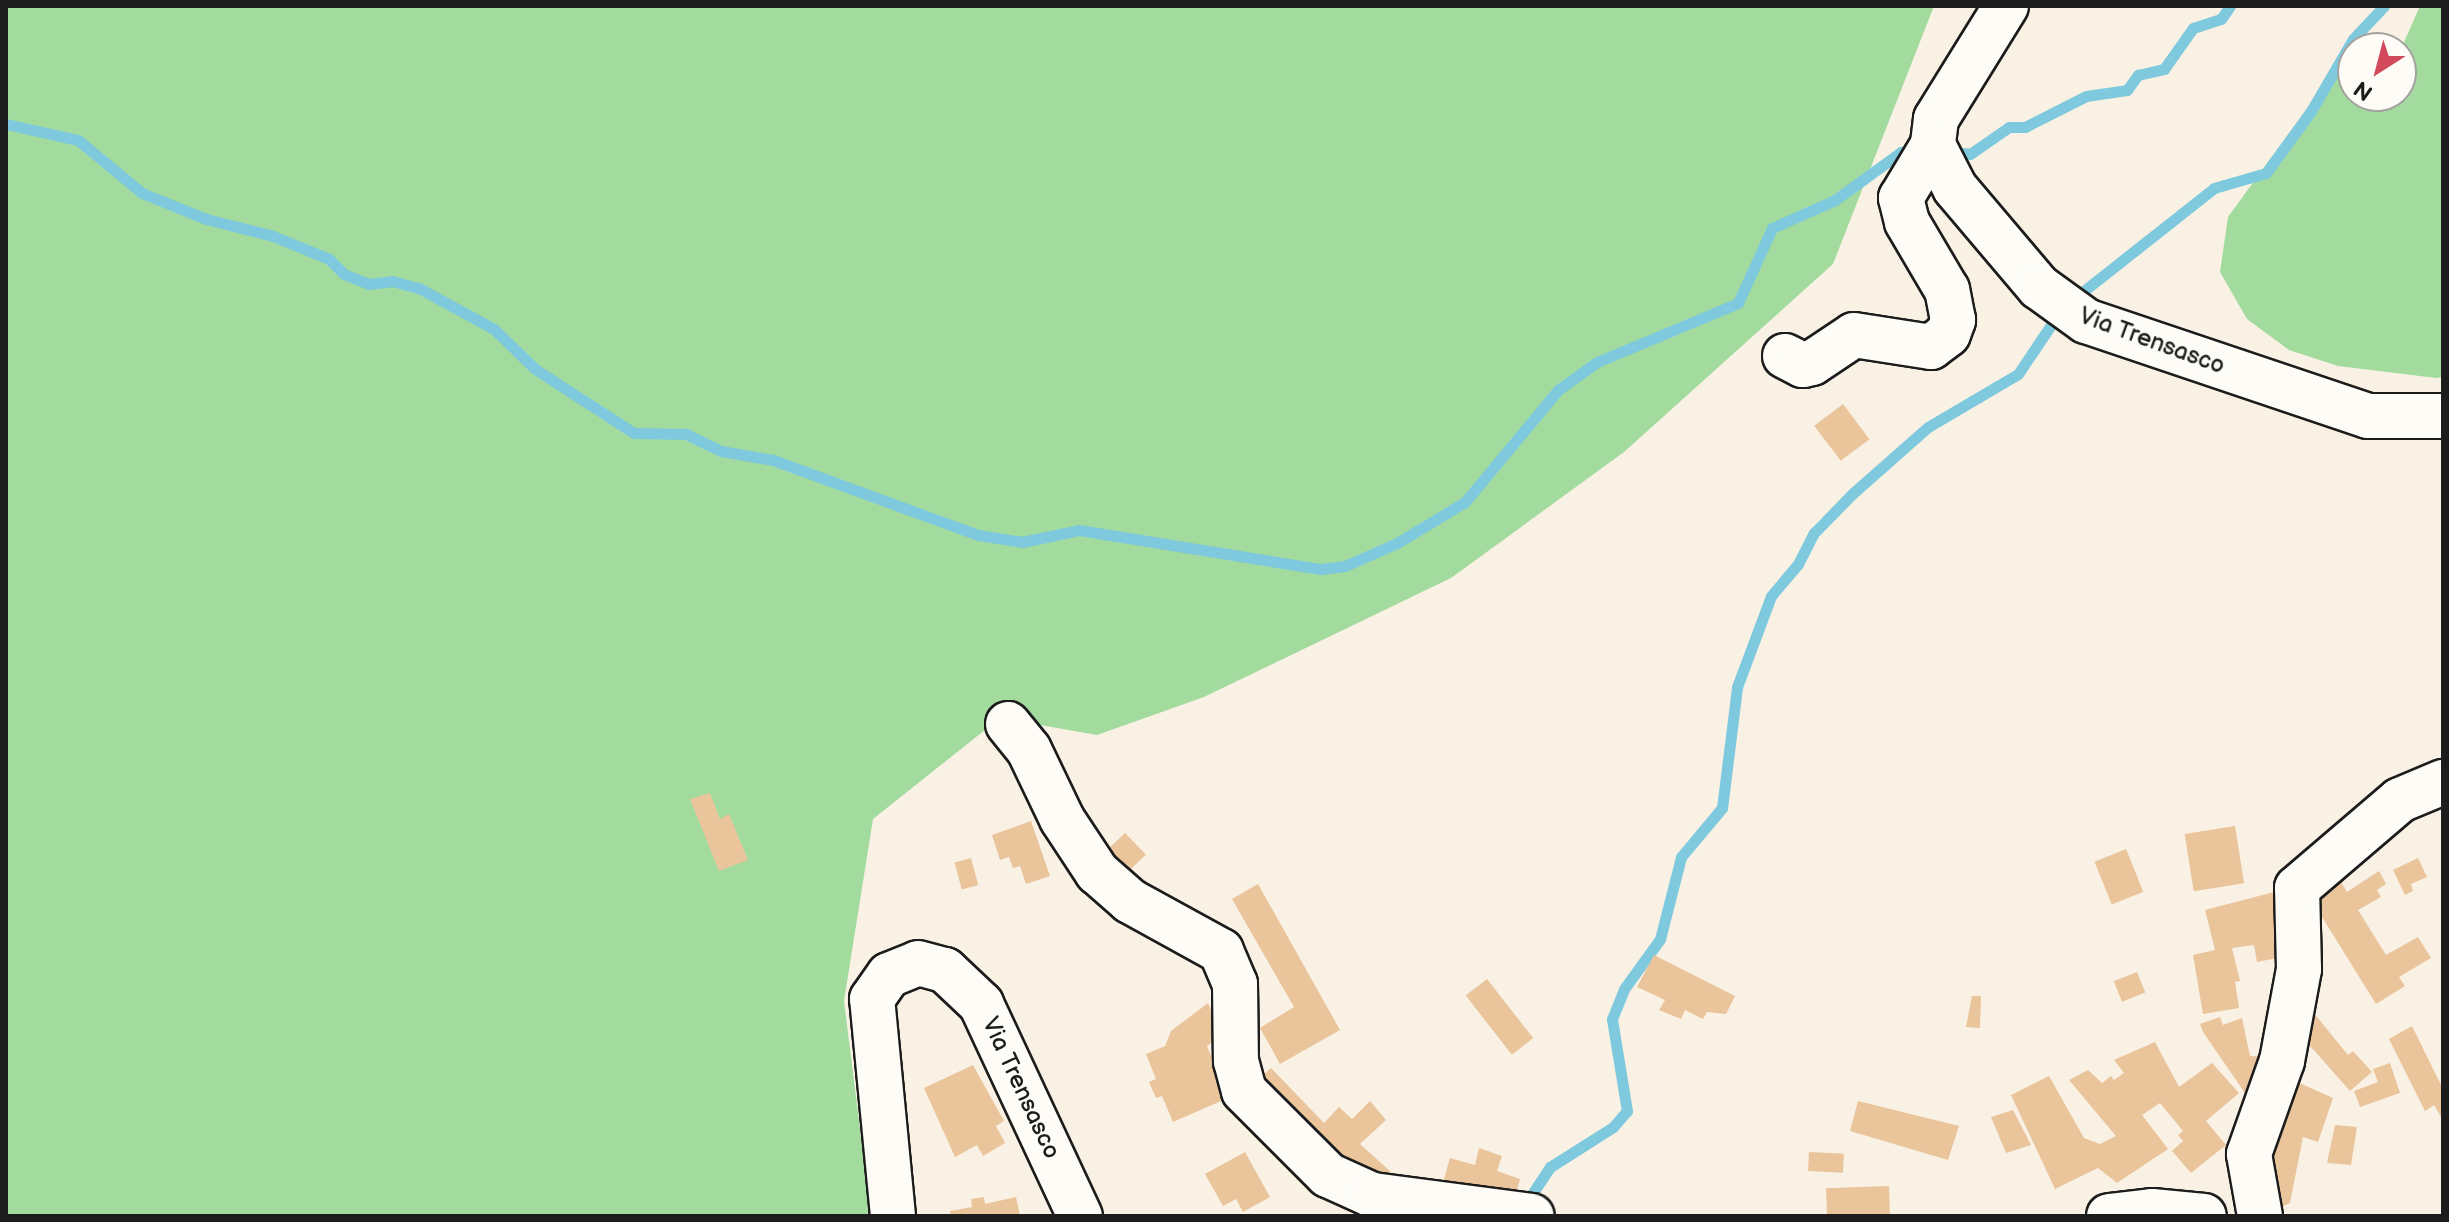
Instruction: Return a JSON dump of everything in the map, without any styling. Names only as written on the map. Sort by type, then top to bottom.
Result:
[{"type":"street","points":[[1785,356],[1803,365],[1812,363],[1854,335],[1931,347],[1948,334],[1953,320],[1947,290],[1903,210],[1901,198],[1925,158],[1936,119],[2006,6]]},
{"type":"street","name":"Via Trensasco","points":[[1925,158],[1955,188],[2039,287],[2086,321],[2368,416],[2443,416]]},
{"type":"street","points":[[1008,724],[1029,750],[1062,819],[1097,872],[1130,901],[1221,951],[1235,984],[1236,1061],[1244,1091],[1328,1175],[1372,1195],[1437,1199],[1502,1215],[1532,1216]]},
{"type":"street","points":[[2260,1216],[2249,1154],[2282,1061],[2299,969],[2297,888],[2400,800],[2443,782]]},
{"type":"street","name":"Via Trensasco","points":[[893,1216],[870,1017],[879,985],[901,966],[931,963],[958,979],[981,1004],[1080,1216]]},
{"type":"street","points":[[2109,1216],[2152,1211],[2204,1216]]},
{"type":"green space","points":[[6,6],[1934,6],[1833,264],[1624,452],[1451,578],[1204,697],[1097,735],[1000,718],[873,819],[844,1001],[871,1216],[6,1216]]},
{"type":"green space","points":[[2420,6],[2443,6],[2443,377],[2436,378],[2338,366],[2289,350],[2247,319],[2220,272],[2228,217],[2337,67],[2337,112],[2417,112],[2417,32],[2409,32]]},
{"type":"building","points":[[1843,404],[1869,439],[1841,461],[1814,426]]},
{"type":"building","points":[[710,793],[720,819],[729,814],[748,860],[719,871],[690,799]]},
{"type":"building","points":[[1031,821],[1050,876],[1026,884],[1020,866],[1013,868],[1009,857],[1000,860],[992,835]]},
{"type":"building","points":[[2235,826],[2244,883],[2194,891],[2185,834]]},
{"type":"building","points":[[1125,833],[1146,855],[1124,875],[1103,854]]},
{"type":"building","points":[[2126,849],[2143,892],[2112,904],[2094,862]]},
{"type":"building","points":[[971,858],[978,885],[962,889],[955,862]]},
{"type":"building","points":[[2418,858],[2427,877],[2411,884],[2413,891],[2405,895],[2393,870]]},
{"type":"building","points":[[2334,871],[2347,892],[2379,871],[2386,884],[2377,890],[2381,897],[2358,910],[2386,955],[2418,937],[2431,958],[2399,977],[2405,986],[2376,1004],[2304,888]]},
{"type":"building","points":[[1258,884],[1340,1030],[1280,1064],[1260,1028],[1294,1007],[1232,899]]},
{"type":"building","points":[[2282,890],[2282,957],[2257,962],[2254,945],[2232,948],[2240,981],[2235,982],[2239,1008],[2203,1014],[2193,955],[2215,950],[2205,910]]},
{"type":"building","points":[[1654,955],[1735,996],[1726,1014],[1707,1012],[1703,1019],[1685,1010],[1681,1019],[1659,1010],[1665,1000],[1637,987]]},
{"type":"building","points":[[2137,972],[2145,992],[2122,1002],[2114,981]]},
{"type":"building","points":[[1487,979],[1533,1038],[1512,1055],[1466,996]]},
{"type":"building","points":[[1972,996],[1981,996],[1980,1028],[1966,1027]]},
{"type":"building","points":[[2304,1001],[2348,1055],[2353,1051],[2372,1072],[2350,1091],[2296,1030]]},
{"type":"building","points":[[1208,1003],[1222,1035],[1207,1046],[1228,1098],[1173,1122],[1162,1096],[1156,1098],[1149,1082],[1156,1079],[1146,1054],[1165,1046],[1171,1031]]},
{"type":"building","points":[[2220,1017],[2223,1025],[2242,1018],[2250,1056],[2275,1057],[2247,1096],[2200,1024]]},
{"type":"building","points":[[2412,1026],[2443,1089],[2443,1120],[2434,1105],[2425,1111],[2389,1039]]},
{"type":"building","points":[[2155,1042],[2179,1087],[2212,1063],[2239,1093],[2206,1121],[2226,1145],[2191,1173],[2172,1151],[2183,1141],[2178,1135],[2183,1131],[2160,1103],[2142,1115],[2168,1149],[2117,1183],[2098,1168],[2055,1189],[2011,1095],[2049,1076],[2084,1138],[2100,1144],[2116,1136],[2069,1080],[2088,1070],[2102,1083],[2111,1076],[2114,1080],[2124,1073],[2114,1060]]},
{"type":"building","points":[[2390,1063],[2400,1093],[2360,1107],[2354,1091],[2378,1082],[2373,1069]]},
{"type":"building","points":[[973,1065],[1004,1121],[996,1126],[1005,1143],[983,1156],[977,1145],[955,1157],[924,1088]]},
{"type":"building","points":[[1271,1068],[1324,1123],[1339,1107],[1352,1119],[1370,1101],[1386,1120],[1360,1144],[1391,1172],[1378,1184],[1367,1182],[1251,1086]]},
{"type":"building","points":[[2284,1076],[2333,1098],[2318,1142],[2303,1137],[2290,1203],[2270,1212],[2263,1191]]},
{"type":"building","points":[[1858,1101],[1959,1126],[1948,1160],[1850,1131]]},
{"type":"building","points":[[2013,1110],[2031,1145],[2006,1153],[1991,1117]]},
{"type":"building","points":[[2335,1125],[2357,1127],[2351,1165],[2327,1163]]},
{"type":"building","points":[[1479,1148],[1502,1156],[1497,1171],[1520,1179],[1513,1204],[1440,1193],[1450,1158],[1475,1165]]},
{"type":"building","points":[[1245,1152],[1270,1197],[1243,1212],[1236,1199],[1223,1206],[1205,1174]]},
{"type":"building","points":[[1809,1152],[1844,1154],[1843,1173],[1808,1171]]},
{"type":"building","points":[[1889,1186],[1890,1214],[1827,1216],[1826,1188]]},
{"type":"building","points":[[984,1197],[985,1204],[1016,1197],[1020,1216],[951,1216],[950,1211],[972,1207],[971,1199]]},
{"type":"waterway","points":[[1949,152],[1970,154],[2009,127],[2025,127],[2086,96],[2127,90],[2138,75],[2164,69],[2193,28],[2221,19],[2230,6]]},
{"type":"waterway","points":[[2071,301],[2214,188],[2266,173],[2311,111],[2353,39],[2384,6]]},
{"type":"waterway","points":[[6,124],[78,140],[142,193],[206,219],[273,236],[329,259],[344,274],[369,284],[392,281],[419,288],[494,329],[535,369],[634,433],[686,434],[721,451],[773,460],[978,535],[1022,542],[1079,530],[1321,569],[1345,566],[1397,543],[1465,502],[1558,390],[1597,362],[1738,303],[1772,228],[1835,200],[1901,152],[1916,152]]},
{"type":"waterway","points":[[1524,1206],[1550,1167],[1613,1127],[1627,1111],[1612,1019],[1624,989],[1660,939],[1681,857],[1722,808],[1737,687],[1771,596],[1798,564],[1814,533],[1852,494],[1928,427],[2018,374],[2059,313]]}]
